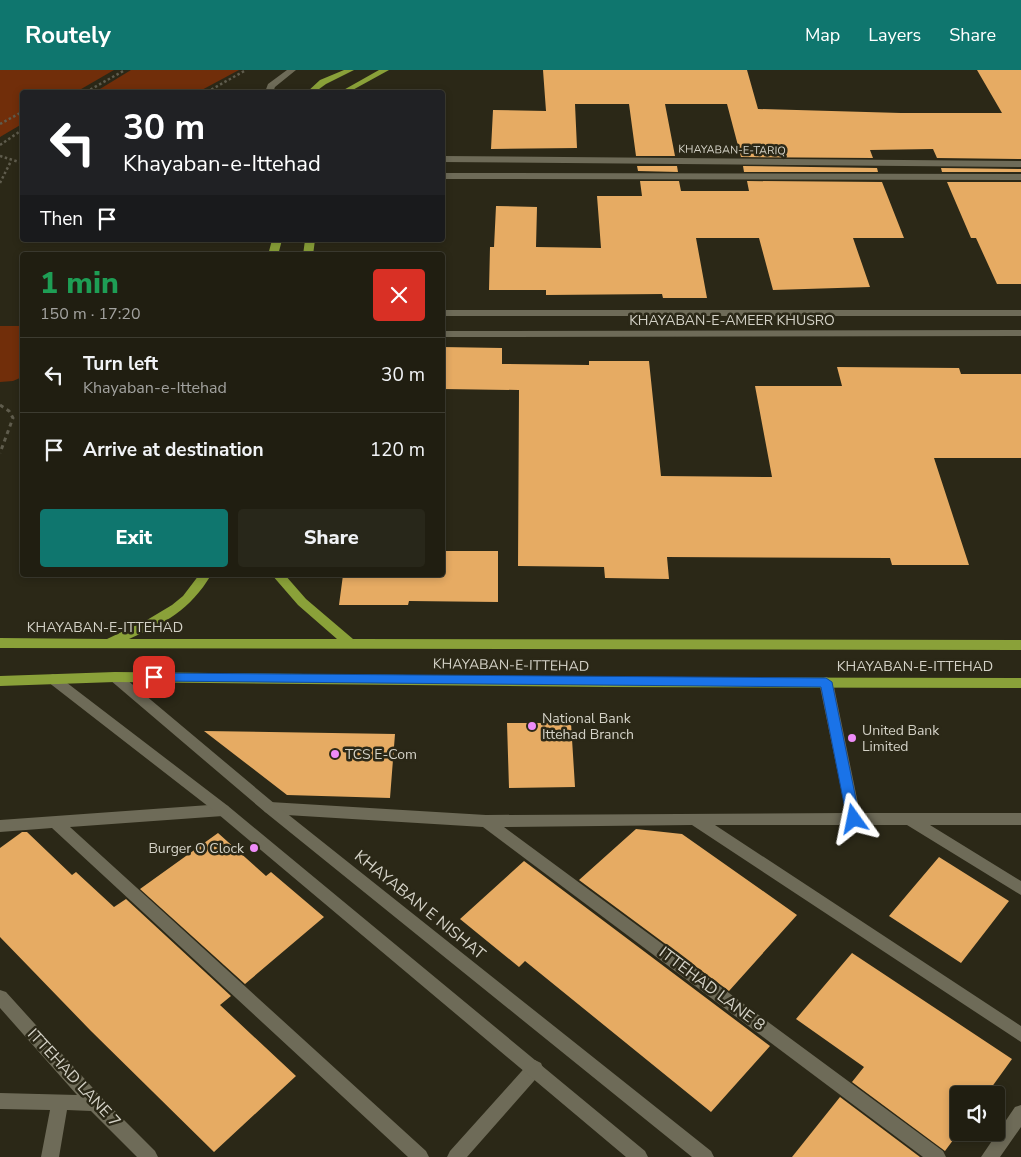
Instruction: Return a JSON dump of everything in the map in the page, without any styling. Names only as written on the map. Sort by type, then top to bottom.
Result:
[{"type":"main road","points":[[313,90],[323,82],[350,70]]},
{"type":"main road","points":[[348,90],[385,70]]},
{"type":"main road","points":[[107,644],[176,609],[193,595],[204,577]]},
{"type":"main road","points":[[280,577],[302,602],[348,642]]},
{"type":"main road","name":"KHAYABAN-E-ITTEHAD","points":[[0,643],[348,642],[1021,645]]},
{"type":"main road","name":"KHAYABAN-E-ITTEHAD","points":[[0,681],[115,677],[1021,683]]},
{"type":"street","points":[[270,90],[271,86],[292,70]]},
{"type":"street","name":"KHAYABAN-E-TARIQ","points":[[445,159],[1021,164]]},
{"type":"street","name":"KHAYABAN-E-TARIQ","points":[[445,176],[1021,177]]},
{"type":"street","name":"KHAYABAN-E-AMEER KHUSRO","points":[[445,313],[1021,313]]},
{"type":"street","points":[[972,313],[981,333]]},
{"type":"street","name":"KHAYABAN-E-AMEER KHUSRO","points":[[445,334],[1021,333]]},
{"type":"street","name":"KHAYABAN E NISHAT","points":[[115,677],[270,808],[705,1157]]},
{"type":"street","points":[[53,679],[223,810],[535,1068],[639,1157]]},
{"type":"street","points":[[826,682],[854,819]]},
{"type":"street","points":[[270,808],[486,821],[695,818],[1021,819]]},
{"type":"street","points":[[0,826],[223,810]]},
{"type":"street","points":[[695,818],[1021,1035]]},
{"type":"street","points":[[909,820],[1021,889]]},
{"type":"street","name":"ITTEHAD LANE 8","points":[[486,821],[937,1157]]},
{"type":"street","points":[[56,823],[420,1157]]},
{"type":"street","name":"ITTEHAD LANE 7","points":[[0,997],[95,1103],[148,1157]]},
{"type":"street","points":[[456,1157],[535,1068]]},
{"type":"street","points":[[0,1101],[95,1103]]},
{"type":"street","points":[[50,1157],[60,1102]]},
{"type":"street","points":[[990,1157],[1021,1113]]},
{"type":"path","points":[[90,90],[125,70]]},
{"type":"path","points":[[211,90],[246,70]]},
{"type":"path","points":[[0,124],[20,113]]},
{"type":"path","points":[[0,144],[20,131]]},
{"type":"path","points":[[0,157],[20,163]]},
{"type":"path","points":[[0,183],[11,161]]},
{"type":"path","points":[[0,405],[9,411],[13,418],[0,453]]},
{"type":"shaded area","points":[[0,70],[114,70],[79,90],[20,90],[20,125],[0,137]]},
{"type":"shaded area","points":[[131,70],[239,70],[202,90],[98,90]]},
{"type":"shaded area","points":[[0,326],[20,326],[20,378],[13,381],[0,382]]},
{"type":"building","points":[[543,70],[747,70],[758,109],[901,113],[1002,113],[977,70],[1021,70],[1021,159],[937,158],[933,149],[870,150],[873,158],[741,157],[727,104],[665,104],[675,156],[636,156],[629,104],[575,104],[577,148],[491,149],[493,110],[546,111]]},
{"type":"building","points":[[637,166],[677,166],[678,172],[638,171]]},
{"type":"building","points":[[743,166],[877,168],[878,172],[744,172]]},
{"type":"building","points":[[941,168],[1021,169],[1021,172],[942,172]]},
{"type":"building","points":[[640,181],[679,181],[681,191],[749,191],[747,181],[882,182],[904,238],[853,238],[870,287],[773,290],[759,238],[696,238],[707,298],[663,298],[662,294],[546,295],[546,290],[489,290],[490,247],[494,247],[496,206],[537,207],[536,247],[601,248],[597,196],[642,196]]},
{"type":"building","points":[[947,182],[1021,182],[1021,284],[997,284],[976,238],[971,238]]},
{"type":"building","points":[[445,347],[502,348],[502,364],[589,365],[589,361],[649,361],[661,476],[772,477],[755,386],[842,386],[837,367],[959,368],[961,374],[1021,374],[1021,458],[934,458],[969,565],[892,565],[890,558],[667,557],[669,579],[605,578],[604,567],[518,566],[519,390],[445,389]]},
{"type":"building","points":[[445,551],[498,551],[498,602],[409,601],[408,605],[339,605],[343,577],[445,577]]},
{"type":"building","points":[[507,723],[571,723],[575,787],[509,788]]},
{"type":"building","points":[[204,731],[395,734],[390,798],[287,795]]},
{"type":"building","points":[[636,829],[682,834],[797,915],[729,991],[579,880]]},
{"type":"building","points":[[22,832],[27,832],[72,875],[76,872],[114,907],[126,899],[231,996],[220,1005],[296,1076],[214,1152],[91,1031],[0,937],[0,848]]},
{"type":"building","points":[[218,833],[266,876],[271,872],[324,917],[245,984],[140,889]]},
{"type":"building","points":[[939,857],[1009,901],[961,963],[889,916]]},
{"type":"building","points":[[524,861],[770,1046],[711,1112],[525,961],[519,967],[460,919]]},
{"type":"building","points":[[852,953],[1012,1059],[992,1086],[950,1086],[950,1141],[952,1141],[945,1151],[852,1082],[864,1067],[796,1019]]},
{"type":"building","points":[[840,1097],[920,1157],[792,1157]]},
{"type":"place","name":"National Bank Ittehad Branch","points":[[532,726]]},
{"type":"place","name":"United Bank Limited","points":[[852,738]]},
{"type":"place","name":"TCS E-Com","points":[[335,754]]},
{"type":"place","name":"Burger O Clock","points":[[254,848]]},
{"type":"route","points":[[154,677],[606,682],[826,682],[854,819]]}]
